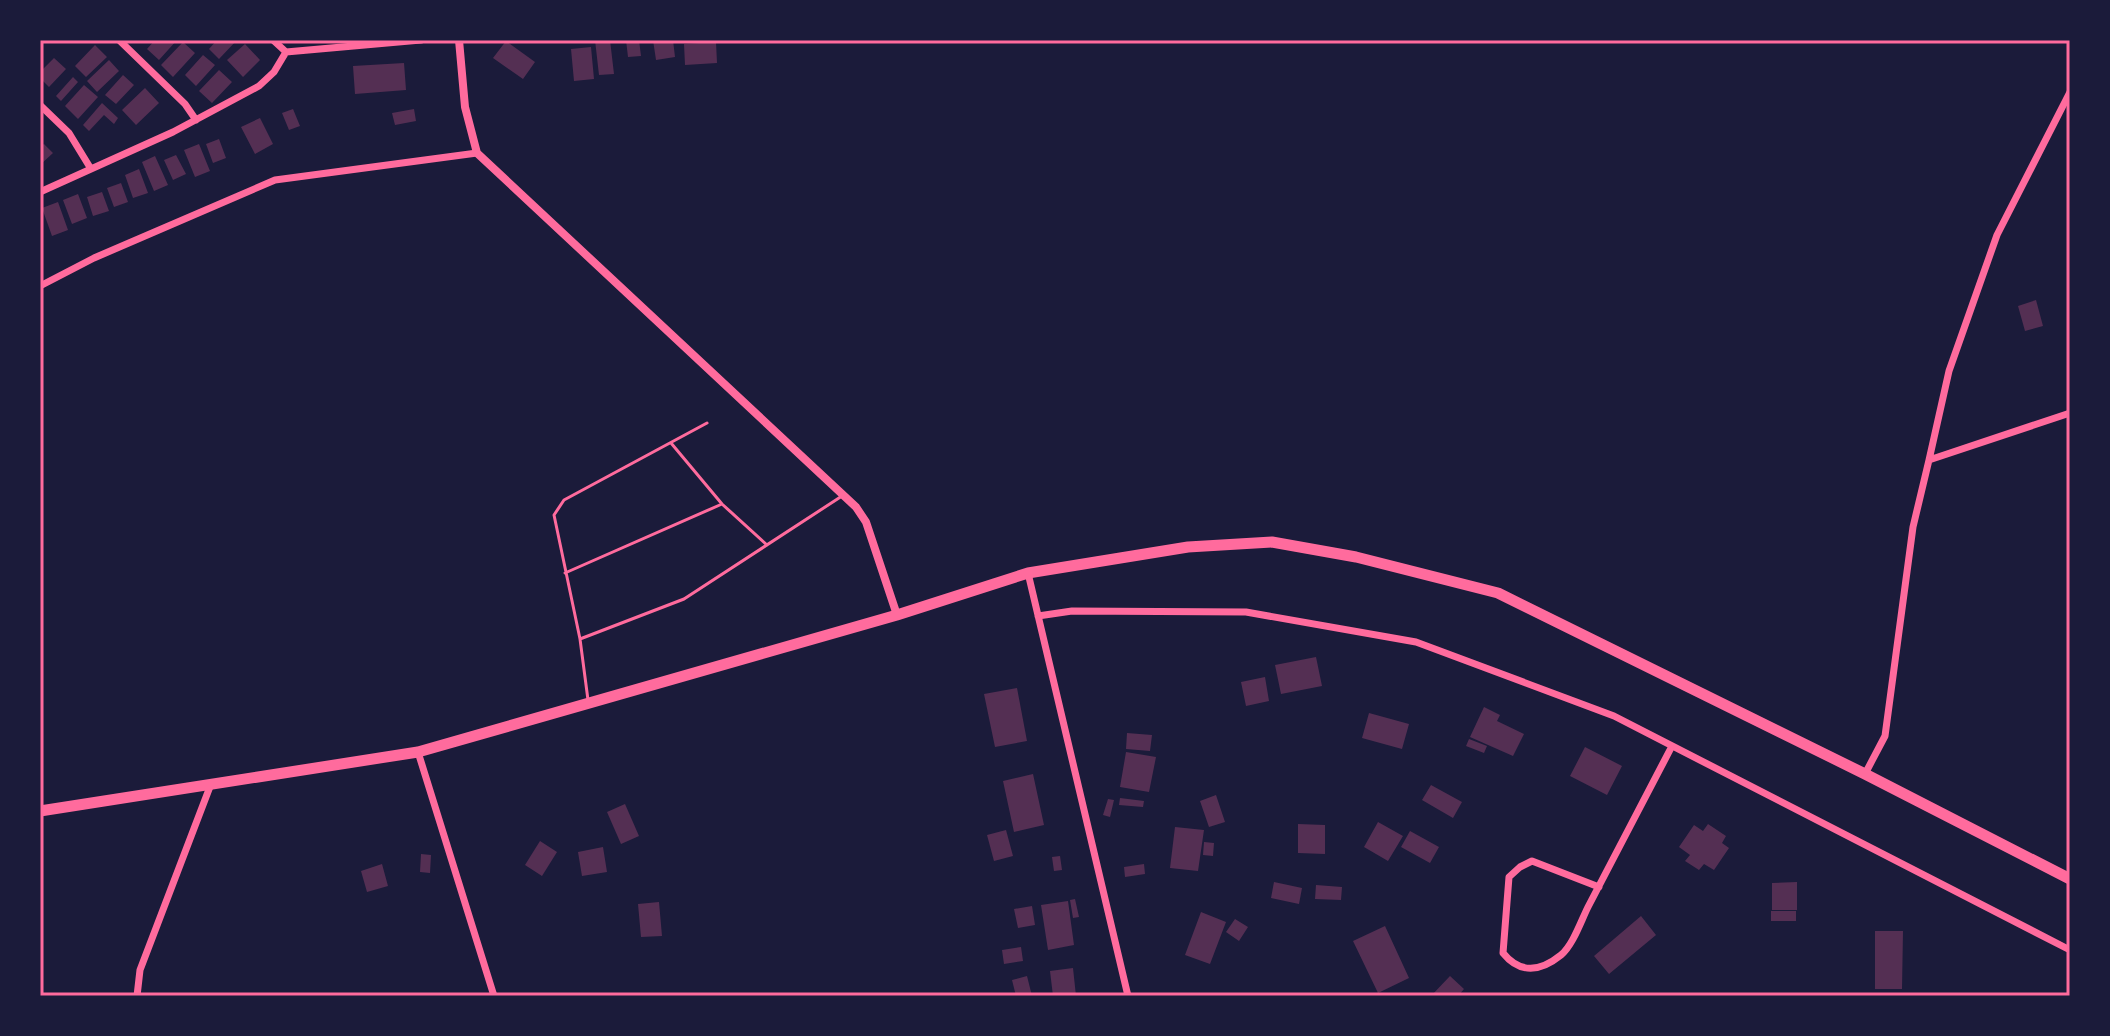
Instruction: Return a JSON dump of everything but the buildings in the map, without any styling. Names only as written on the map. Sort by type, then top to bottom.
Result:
[{"type":"highway","points":[[40,811],[418,752],[897,615],[1028,573],[1188,547],[1272,542],[1356,557],[1498,593],[2070,879]]},
{"type":"street","points":[[119,40],[185,104],[196,120]]},
{"type":"street","points":[[273,40],[286,52],[421,40]]},
{"type":"street","points":[[459,40],[465,107],[477,153],[844,495],[866,522],[897,615]]},
{"type":"street","points":[[40,192],[196,120],[259,86],[274,72],[286,52]]},
{"type":"street","points":[[1865,774],[1885,736],[1913,527],[1949,371],[1997,235],[2070,92]]},
{"type":"street","points":[[40,105],[69,133],[91,169]]},
{"type":"street","points":[[40,286],[94,258],[275,180],[477,153]]},
{"type":"street","points":[[1929,460],[2070,413]]},
{"type":"street","points":[[1028,573],[1128,996]]},
{"type":"street","points":[[1038,616],[1072,611],[1246,612],[1416,642],[1614,716],[2070,950]]},
{"type":"street","points":[[1599,887],[1532,861],[1520,867],[1509,877],[1503,953],[1513,965],[1524,969],[1544,966],[1564,953],[1599,887],[1672,746]]},
{"type":"street","points":[[418,752],[494,996]]},
{"type":"street","points":[[137,996],[140,970],[211,784]]},
{"type":"lane","points":[[588,704],[580,639],[554,515],[564,500],[707,423]]},
{"type":"lane","points":[[671,443],[722,504],[767,545]]},
{"type":"lane","points":[[580,639],[684,599],[844,495]]},
{"type":"lane","points":[[565,573],[722,504]]}]
